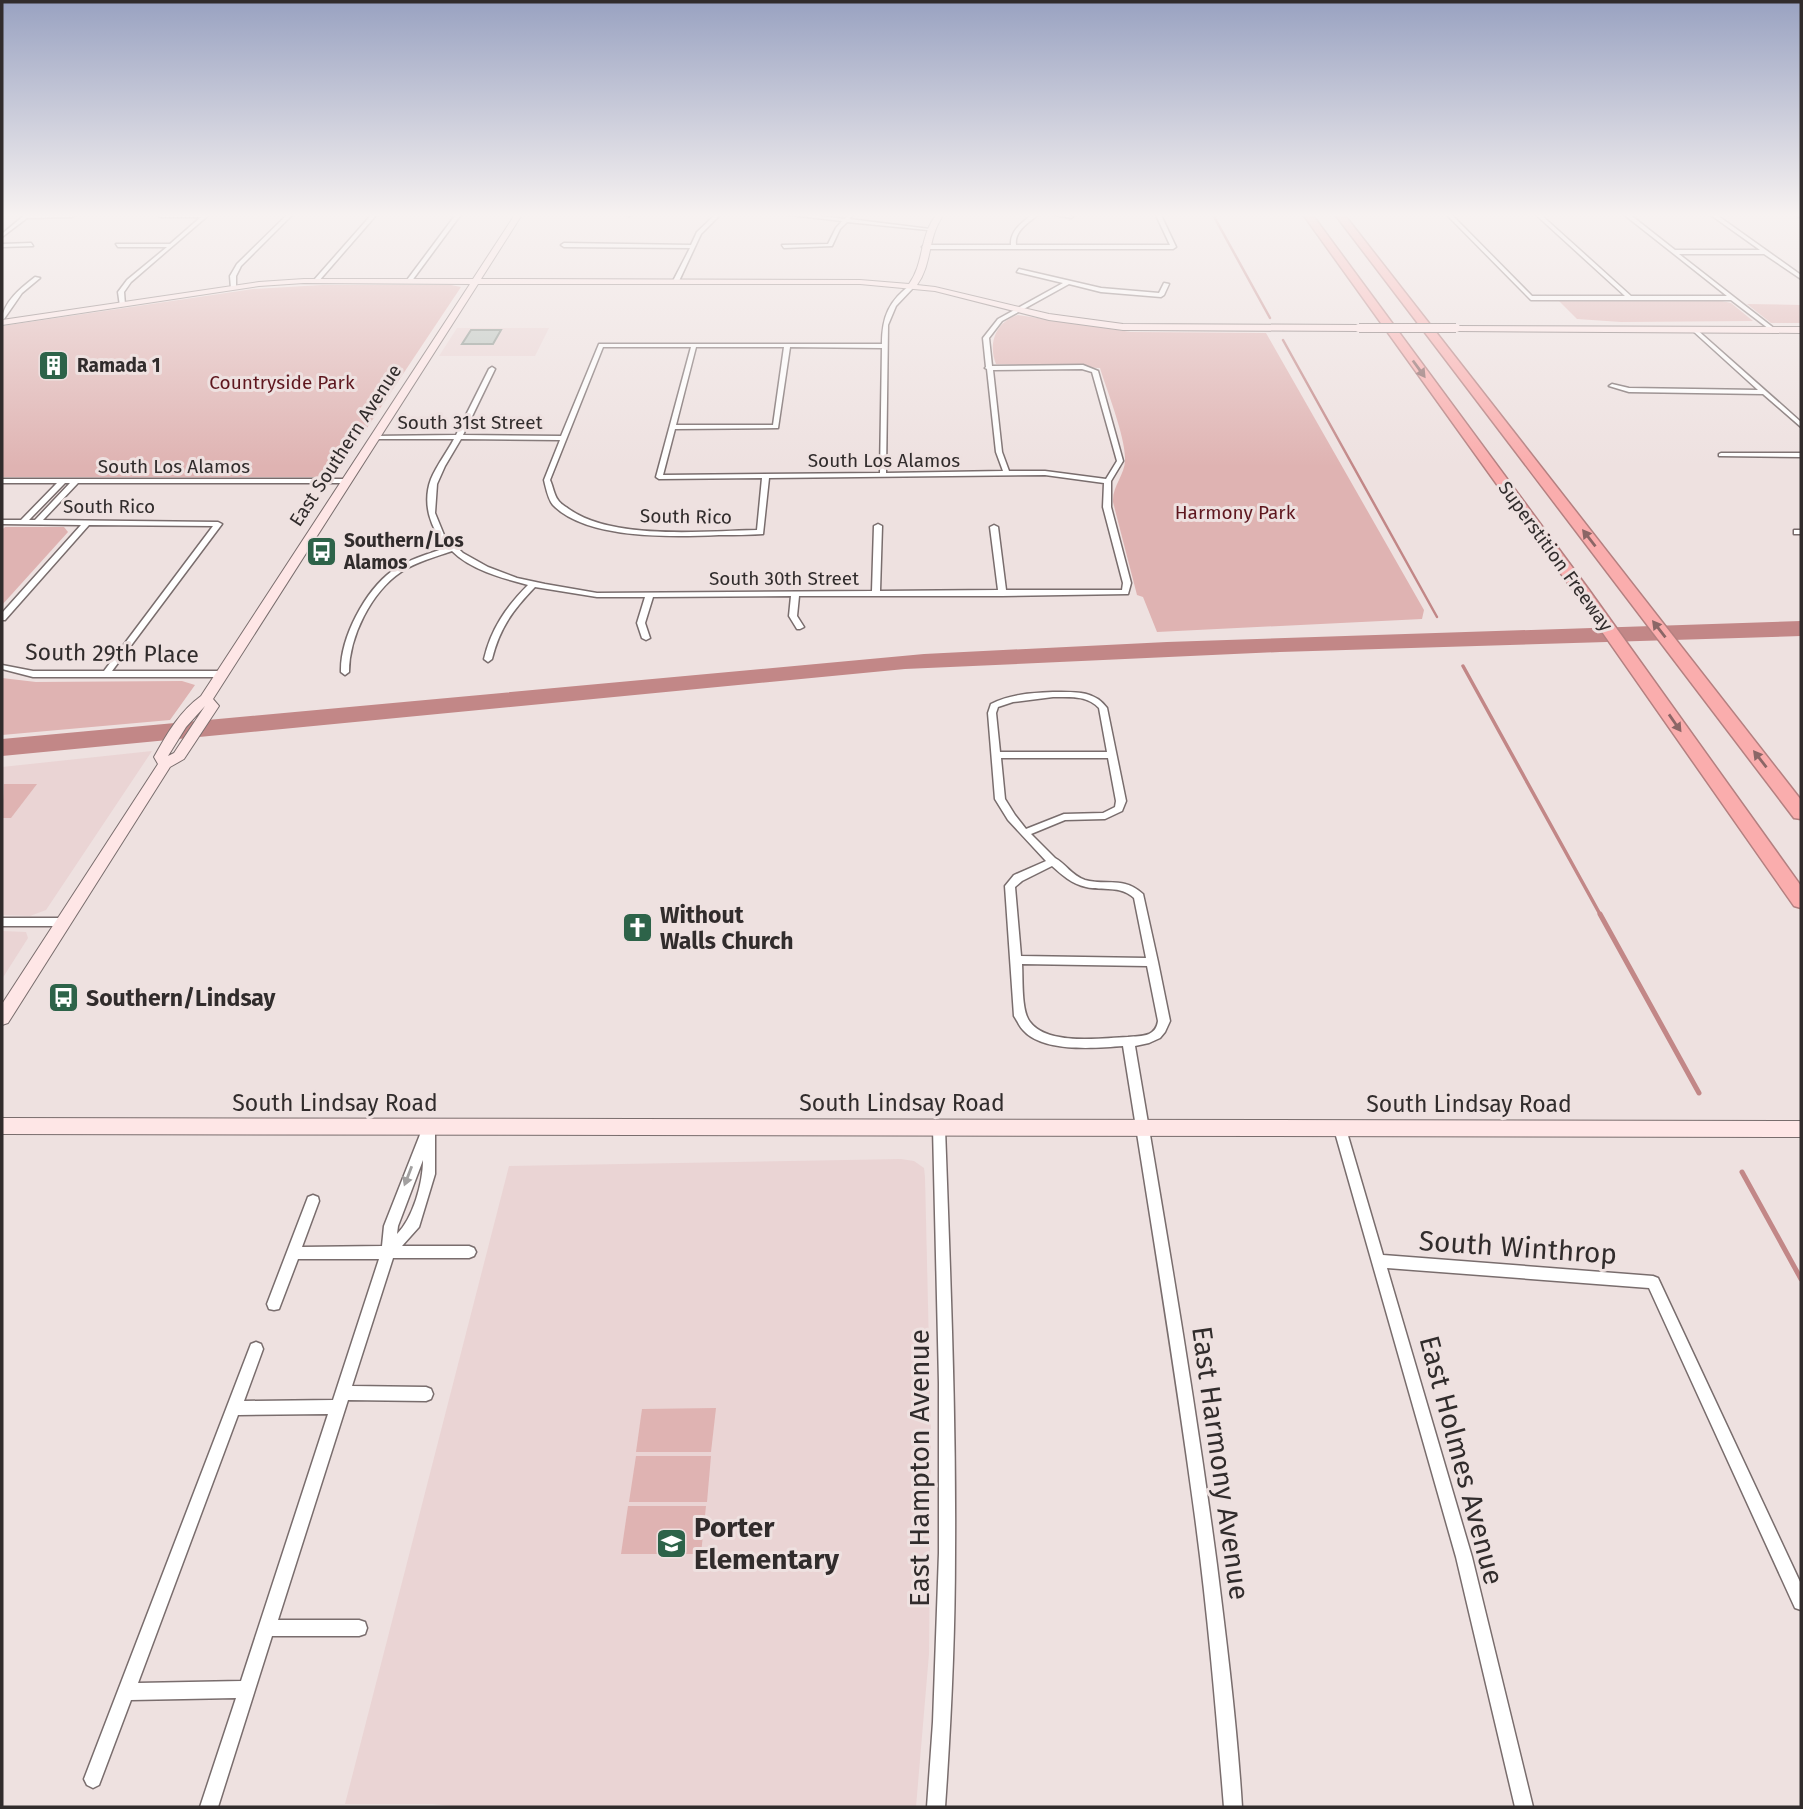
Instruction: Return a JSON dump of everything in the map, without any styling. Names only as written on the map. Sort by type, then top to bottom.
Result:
[{"type":"highway","name":"Superstition Freeway","points":[[1367,297],[1583,593],[1801,901]]},
{"type":"highway","name":"Superstition Freeway","points":[[1403,297],[1801,813]]},
{"type":"main road","points":[[2,320],[171,297]]},
{"type":"main road","name":"East Southern Avenue","points":[[165,764],[161,757],[170,742],[194,707],[206,699],[223,674],[465,297]]},
{"type":"main road","points":[[972,297],[1018,310],[1123,327],[1801,330]]},
{"type":"main road","name":"East Southern Avenue","points":[[2,1018],[165,764],[179,756],[202,722],[212,705],[206,699]]},
{"type":"main road","name":"South Lindsay Road","points":[[2,1126],[1801,1129]]},
{"type":"street","points":[[2,320],[17,297]]},
{"type":"street","points":[[120,297],[122,305]]},
{"type":"street","points":[[883,475],[884,346],[888,315],[903,297]]},
{"type":"street","points":[[1007,474],[999,452],[986,338],[1000,320],[1041,297]]},
{"type":"street","points":[[1530,297],[1732,298],[1773,330]]},
{"type":"street","points":[[1695,330],[1801,425]]},
{"type":"street","points":[[565,438],[601,345],[884,346]]},
{"type":"street","points":[[694,345],[672,427],[776,427],[787,345]]},
{"type":"street","points":[[988,368],[1091,368],[1095,371],[1120,461],[1108,481]]},
{"type":"street","points":[[345,672],[345,651],[375,593],[394,573],[452,548],[432,521],[430,497],[434,481],[492,369]]},
{"type":"street","points":[[1612,386],[1629,390],[1763,391]]},
{"type":"street","name":"South Los Alamos","points":[[672,427],[659,477],[1045,473],[1108,481]]},
{"type":"street","name":"South 31st Street","points":[[375,437],[565,438]]},
{"type":"street","name":"South Rico","points":[[565,438],[547,480],[547,494],[556,507],[592,526],[617,530],[760,532],[766,477]]},
{"type":"street","points":[[1721,455],[1801,455]]},
{"type":"street","name":"South Los Alamos","points":[[2,481],[347,481]]},
{"type":"street","points":[[24,522],[63,481]]},
{"type":"street","points":[[37,522],[76,481]]},
{"type":"street","name":"South 30th Street","points":[[452,548],[494,573],[531,586],[597,594],[1125,592],[1127,583],[1107,507],[1108,481]]},
{"type":"street","name":"South Rico","points":[[2,522],[216,522],[219,526],[106,674]]},
{"type":"street","points":[[2,618],[88,522]]},
{"type":"street","points":[[876,594],[878,526]]},
{"type":"street","points":[[995,527],[1002,594]]},
{"type":"street","points":[[384,570],[394,573]]},
{"type":"street","points":[[488,659],[493,636],[506,611],[531,586]]},
{"type":"street","points":[[646,638],[641,623],[650,594]]},
{"type":"street","points":[[795,594],[793,616],[800,627]]},
{"type":"street","name":"South 29th Place","points":[[2,667],[25,674],[223,674]]},
{"type":"street","points":[[1027,832],[1064,817],[1105,816],[1116,812],[1121,801],[1103,708],[1098,701],[1084,695],[998,702],[992,713],[1001,803],[1027,832],[1055,861],[1077,881],[1121,885],[1136,892],[1141,902],[1164,1026],[1153,1038],[1128,1041],[1052,1041],[1032,1035],[1020,1016],[1010,886],[1018,878],[1055,861]]},
{"type":"street","points":[[996,755],[1112,755]]},
{"type":"street","points":[[2,922],[64,922]]},
{"type":"street","points":[[1015,960],[1153,962]]},
{"type":"street","name":"East Harmony Avenue","points":[[1128,1041],[1207,1532],[1221,1654],[1233,1807]]},
{"type":"street","points":[[209,1807],[388,1252],[391,1226],[429,1128]]},
{"type":"street","points":[[388,1252],[412,1227],[418,1209],[429,1174],[429,1128]]},
{"type":"street","name":"East Hampton Avenue","points":[[936,1807],[948,1514],[940,1128]]},
{"type":"street","name":"East Holmes Avenue","points":[[1340,1129],[1464,1557],[1524,1807]]},
{"type":"street","points":[[274,1304],[313,1200]]},
{"type":"street","points":[[397,1209],[418,1209]]},
{"type":"street","points":[[293,1253],[469,1252]]},
{"type":"street","name":"South Winthrop","points":[[1380,1261],[1653,1282],[1801,1602]]},
{"type":"street","points":[[93,1779],[256,1349]]},
{"type":"street","points":[[234,1408],[426,1394]]},
{"type":"street","points":[[267,1628],[359,1628]]},
{"type":"street","points":[[127,1692],[247,1689]]},
{"type":"shaded area","points":[[457,328],[549,328],[535,356],[439,356]]},
{"type":"shaded area","points":[[1801,621],[1801,636],[1280,652],[905,669],[2,756],[2,739],[924,654],[1167,642]]},
{"type":"shaded area","points":[[152,751],[46,910],[30,916],[2,915],[2,767]]},
{"type":"shaded area","points":[[2,931],[26,932],[28,938],[2,979]]},
{"type":"shaded area","name":"Porter Elementary","points":[[901,1159],[914,1161],[924,1168],[925,1177],[931,1432],[929,1654],[916,1807],[460,1807],[433,1804],[345,1804],[509,1166]]},
{"type":"green space","name":"Countryside Park","points":[[196,297],[454,297],[337,473],[318,477],[2,477],[2,326]]},
{"type":"green space","points":[[1559,301],[1722,301],[1731,303],[1753,321],[1621,322],[1577,319]]},
{"type":"green space","points":[[1747,304],[1801,305],[1801,323],[1771,323]]},
{"type":"green space","name":"Harmony Park","points":[[1018,315],[1131,332],[1266,333],[1424,610],[1422,619],[1157,632],[1143,597],[1137,595],[1113,502],[1125,460],[1119,427],[1100,368],[996,364],[993,349],[995,335],[1004,323]]},
{"type":"green space","points":[[5,527],[64,527],[68,532],[2,605],[2,530]]},
{"type":"green space","points":[[2,678],[36,682],[182,681],[195,685],[170,720],[2,735]]},
{"type":"green space","points":[[4,784],[37,784],[11,818],[2,818]]},
{"type":"green space","points":[[716,1408],[711,1452],[636,1452],[642,1409]]},
{"type":"green space","points":[[636,1456],[711,1456],[707,1502],[629,1502]]},
{"type":"green space","points":[[628,1506],[706,1506],[701,1554],[621,1554]]},
{"type":"building","points":[[471,330],[501,330],[493,344],[462,344]]},
{"type":"waterway","points":[[1259,297],[1270,318]]},
{"type":"waterway","points":[[1283,340],[1437,617]]},
{"type":"waterway","points":[[1463,666],[1601,916]]},
{"type":"waterway","points":[[1600,914],[1699,1093]]},
{"type":"waterway","points":[[1742,1172],[1801,1279]]},
{"type":"place","name":"Ramada 1","points":[[54,365]]},
{"type":"place","name":"Southern/Los Alamos","points":[[321,551]]},
{"type":"place","name":"Without Walls Church","points":[[637,928]]},
{"type":"place","name":"Southern/Lindsay","points":[[63,998]]},
{"type":"place","name":"Porter Elementary","points":[[671,1543]]}]
